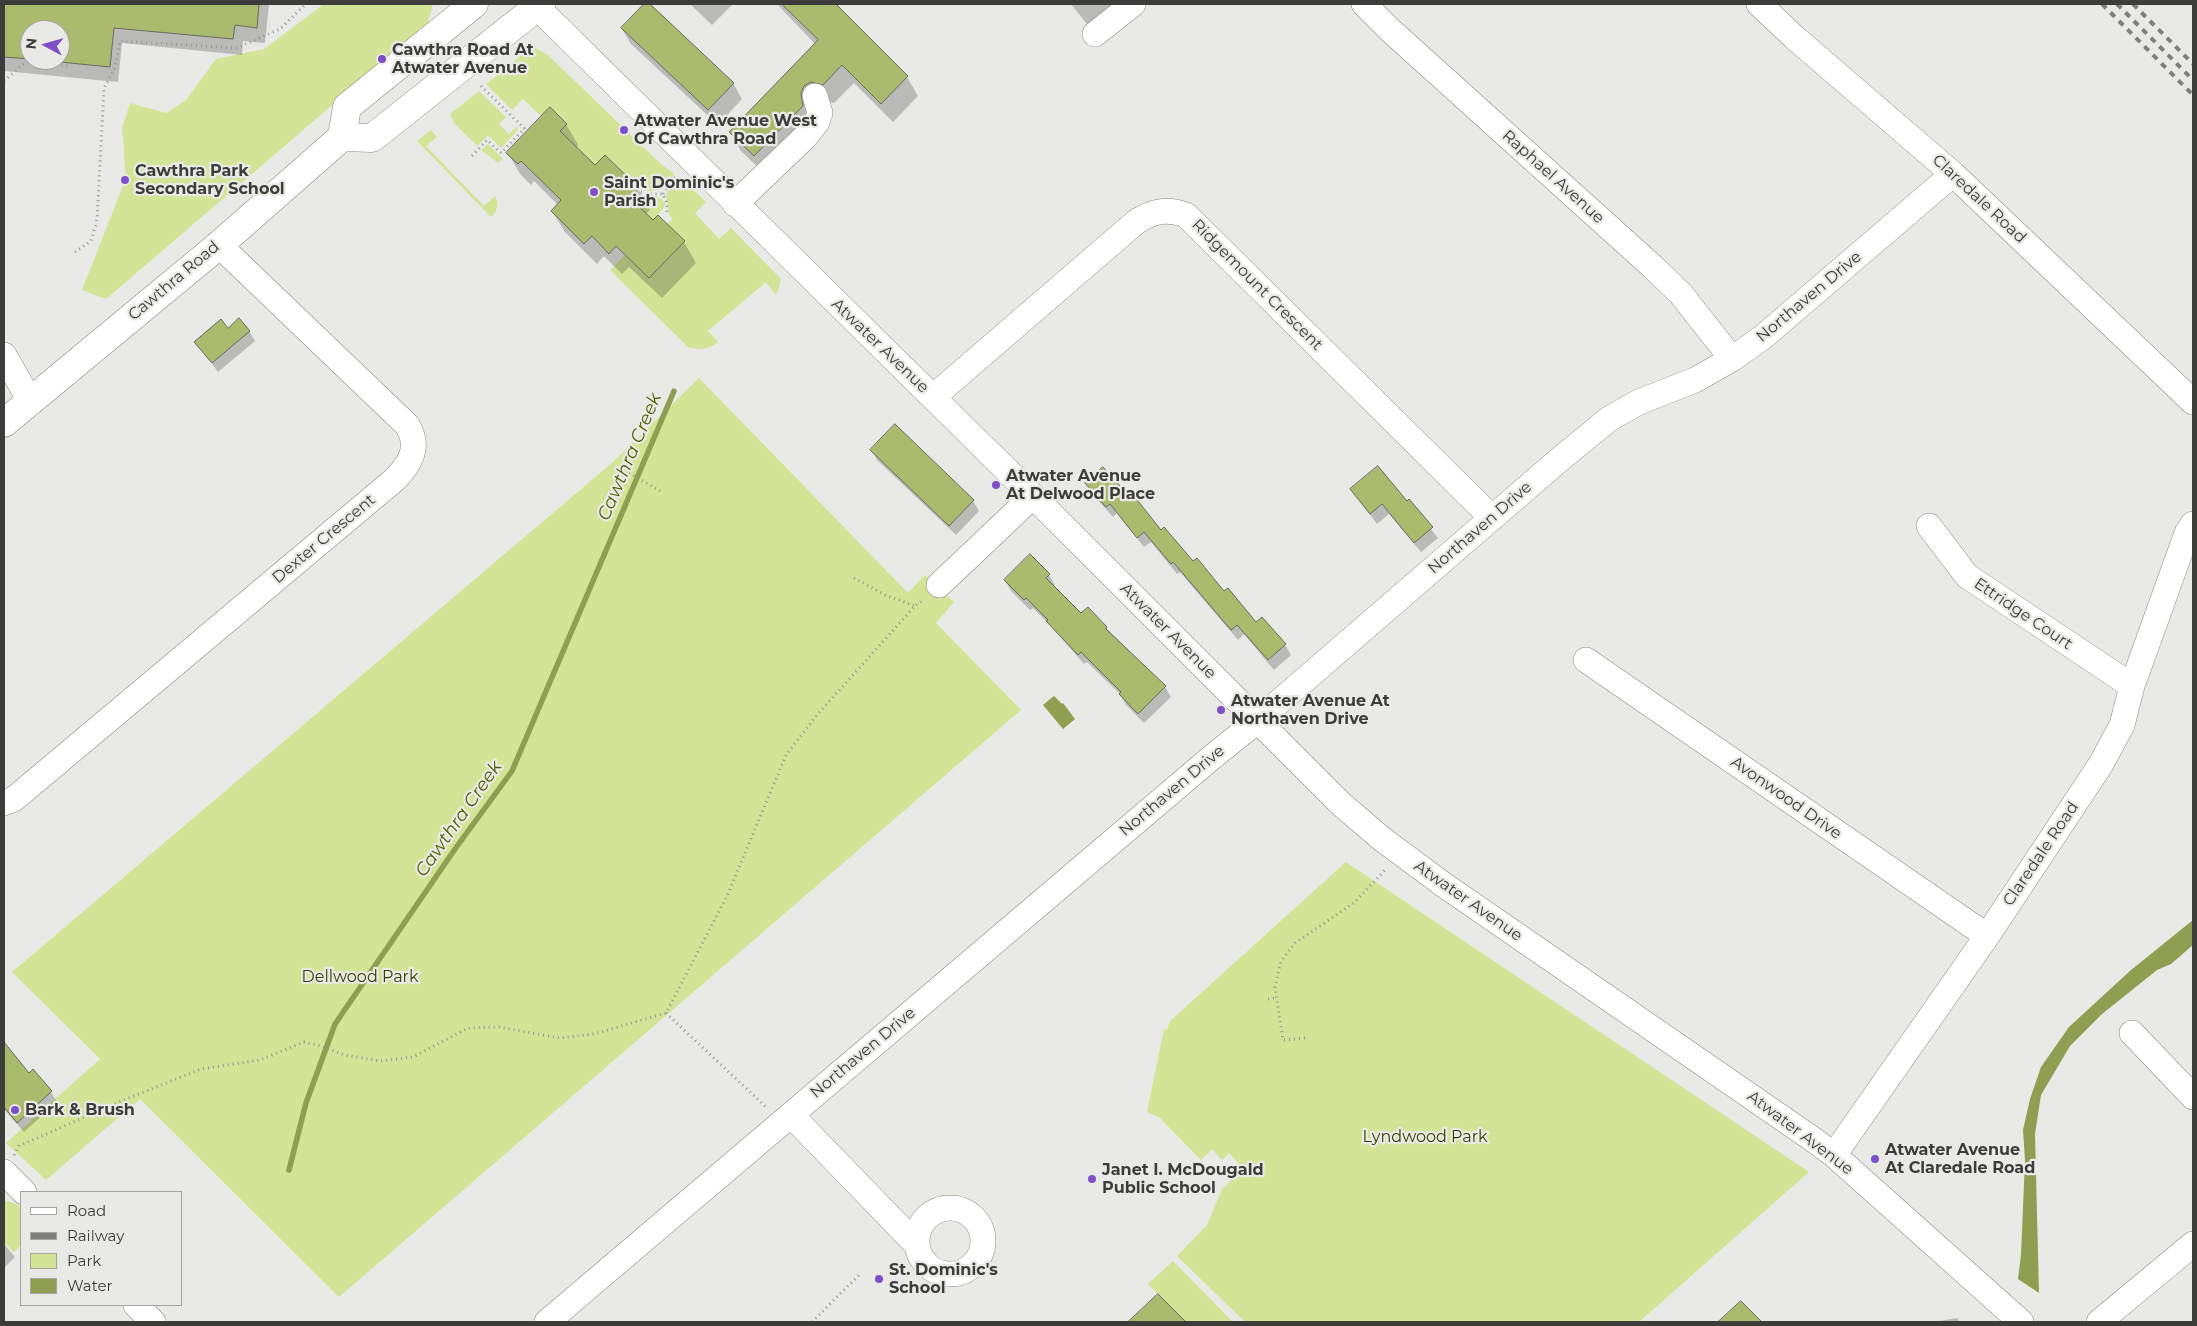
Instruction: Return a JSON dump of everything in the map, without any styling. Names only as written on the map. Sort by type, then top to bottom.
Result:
[{"type":"main road","points":[[474,4],[347,107],[342,137],[372,138],[537,5]]},
{"type":"main road","name":"Cawthra Road","points":[[4,423],[219,245],[342,137]]},
{"type":"street","points":[[1096,34],[1133,4]]},
{"type":"street","name":"Raphael Avenue","points":[[1364,4],[1390,30],[1660,274],[1680,294],[1732,359]]},
{"type":"street","name":"Claredale Road","points":[[1758,4],[1954,174],[2193,402]]},
{"type":"street","name":"Atwater Avenue","points":[[537,5],[735,204],[1033,496],[1341,804],[1444,885],[1834,1155],[2022,1322]]},
{"type":"street","points":[[735,204],[805,137],[817,122],[820,112],[815,96]]},
{"type":"street","name":"Northaven Drive","points":[[547,1322],[1257,721],[1492,518],[1610,420],[1640,402],[1695,380],[1732,359],[1763,337],[1954,174]]},
{"type":"street","name":"Ridgemount Crescent","points":[[933,397],[1136,222],[1149,214],[1173,210],[1186,215],[1492,518]]},
{"type":"street","name":"Dexter Crescent","points":[[4,803],[14,799],[393,481],[402,473],[413,455],[413,434],[407,425],[219,245]]},
{"type":"street","points":[[4,355],[30,401]]},
{"type":"street","points":[[939,585],[1033,496]]},
{"type":"street","name":"Claredale Road","points":[[1834,1155],[1986,936],[2101,764],[2122,724],[2132,686],[2187,533],[2193,524]]},
{"type":"street","name":"Ettridge Court","points":[[1928,526],[1967,576],[2132,686]]},
{"type":"street","name":"Avonwood Drive","points":[[1586,660],[1986,936]]},
{"type":"street","points":[[2132,1033],[2193,1097]]},
{"type":"street","points":[[786,1118],[894,1220],[916,1244],[923,1261],[931,1269],[941,1274],[953,1275],[964,1272],[974,1265],[981,1255],[984,1243],[982,1231],[977,1221],[968,1212],[953,1207],[941,1208],[894,1220]]},
{"type":"street","points":[[4,1173],[23,1191]]},
{"type":"street","points":[[916,1244],[917,1232],[922,1222],[941,1208]]},
{"type":"street","points":[[2099,1322],[2193,1244]]},
{"type":"street","points":[[137,1306],[154,1322]]},
{"type":"path","points":[[75,252],[91,241],[97,220],[104,88],[115,68],[120,41],[237,48],[280,29],[306,4]]},
{"type":"path","points":[[4,81],[20,67]]},
{"type":"path","points":[[472,156],[487,140],[501,153],[526,130],[481,86]]},
{"type":"path","points":[[663,194],[678,174]]},
{"type":"path","points":[[636,191],[663,194]]},
{"type":"path","points":[[663,194],[667,204],[667,212]]},
{"type":"path","points":[[629,473],[660,491]]},
{"type":"path","points":[[854,578],[885,595],[915,606]]},
{"type":"path","points":[[4,1173],[19,1146],[119,1102],[201,1069],[260,1060],[304,1042],[344,1055],[380,1062],[413,1057],[468,1028],[499,1028],[559,1038],[594,1034],[666,1013],[727,896],[786,755],[817,715],[915,606],[939,585]]},
{"type":"path","points":[[1305,1038],[1283,1040],[1274,988],[1281,961],[1295,943],[1354,903],[1401,853]]},
{"type":"path","points":[[1268,998],[1276,998]]},
{"type":"path","points":[[666,1013],[786,1118]]},
{"type":"path","points":[[812,1322],[861,1273]]},
{"type":"green space","points":[[324,4],[433,4],[428,23],[106,299],[82,290],[126,178],[122,128],[130,103],[166,113],[186,100],[216,59],[264,49]]},
{"type":"green space","points":[[535,48],[548,55],[661,164],[674,174],[665,185],[656,190],[647,191],[638,187],[605,155],[595,165],[560,131],[567,123],[550,107],[541,116],[523,99],[512,110],[486,84],[524,53]]},
{"type":"green space","points":[[479,91],[506,117],[499,124],[509,134],[516,127],[518,130],[501,148],[488,135],[477,146],[454,123],[450,114]]},
{"type":"green space","points":[[431,130],[437,137],[426,146],[484,206],[495,196],[497,207],[491,217],[417,141]]},
{"type":"green space","points":[[488,144],[503,159],[498,163],[481,150]]},
{"type":"green space","points":[[679,181],[684,181],[706,202],[695,213],[719,239],[731,228],[781,279],[778,291],[775,294],[766,282],[708,331],[718,342],[704,349],[688,347],[610,270],[625,255],[649,278],[684,242],[667,224],[673,219],[669,215],[666,195],[672,185]]},
{"type":"green space","points":[[634,194],[651,195],[659,198],[665,204],[663,209],[653,220],[630,198]]},
{"type":"green space","name":"Dellwood Park","points":[[699,378],[908,593],[925,575],[954,602],[936,623],[1021,710],[339,1297],[140,1099],[46,1180],[6,1143],[100,1059],[12,972],[613,462]]},
{"type":"green space","name":"Lyndwood Park","points":[[1346,862],[1809,1172],[1639,1322],[1245,1322],[1177,1256],[1207,1225],[1222,1189],[1243,1169],[1229,1153],[1222,1160],[1212,1149],[1201,1160],[1159,1117],[1147,1112],[1164,1029],[1167,1030],[1170,1021]]},
{"type":"green space","points":[[4,1200],[17,1204],[20,1207],[20,1246],[14,1252],[4,1242]]},
{"type":"green space","points":[[1173,1261],[1233,1322],[1186,1322],[1148,1284]]},
{"type":"water","points":[[1054,696],[1063,703],[1075,719],[1063,729],[1043,705]]},
{"type":"water","points":[[2193,920],[2193,945],[2171,964],[2157,970],[2102,1014],[2070,1046],[2041,1095],[2035,1134],[2039,1293],[2018,1279],[2021,1255],[2025,1160],[2023,1130],[2030,1099],[2041,1067],[2069,1027],[2131,970]]},
{"type":"building","points":[[4,4],[259,4],[257,28],[235,25],[233,39],[114,28],[110,67],[70,63],[70,20],[20,20],[20,58],[4,57]]},
{"type":"building","points":[[644,4],[650,4],[734,83],[708,110],[621,28]]},
{"type":"building","points":[[782,4],[836,4],[908,76],[881,104],[842,65],[823,85],[811,82],[804,86],[801,93],[803,106],[754,156],[729,132],[818,40]]},
{"type":"building","name":"Saint Dominic's Parish","points":[[550,107],[567,124],[560,131],[595,165],[605,155],[639,188],[630,198],[653,220],[658,215],[685,241],[649,278],[616,246],[609,254],[592,236],[584,244],[551,211],[561,200],[521,161],[518,164],[506,153]]},
{"type":"building","points":[[239,318],[250,331],[212,363],[194,342],[221,319],[228,328]]},
{"type":"building","points":[[895,424],[974,500],[949,526],[870,450]]},
{"type":"building","points":[[1378,466],[1407,501],[1409,499],[1433,527],[1414,543],[1382,504],[1370,514],[1350,489]]},
{"type":"building","points":[[1103,467],[1131,498],[1134,496],[1161,530],[1164,527],[1193,561],[1197,558],[1224,591],[1228,588],[1256,622],[1262,617],[1286,644],[1268,660],[1237,625],[1231,630],[1173,562],[1171,564],[1144,532],[1137,538],[1110,504],[1106,507],[1085,483]]},
{"type":"building","points":[[1030,554],[1050,574],[1046,578],[1081,613],[1088,607],[1107,627],[1106,629],[1166,686],[1138,714],[1119,694],[1121,692],[1081,652],[1078,655],[1046,621],[1048,620],[1004,580]]},
{"type":"building","points":[[4,1042],[29,1073],[33,1069],[52,1091],[17,1123],[4,1107]]},
{"type":"building","points":[[1158,1294],[1186,1322],[1128,1322]]},
{"type":"building","points":[[1741,1301],[1762,1322],[1718,1322]]},
{"type":"waterway","name":"Cawthra Creek","points":[[289,1170],[306,1103],[335,1024],[455,849],[512,771],[674,391]]},
{"type":"railway","points":[[2102,4],[2193,95]]},
{"type":"railway","points":[[2117,4],[2193,80]]},
{"type":"railway","points":[[2133,4],[2193,64]]},
{"type":"place","name":"Cawthra Road At Atwater Avenue","points":[[382,59]]},
{"type":"place","name":"Atwater Avenue West Of Cawthra Road","points":[[624,130]]},
{"type":"place","name":"Cawthra Park Secondary School","points":[[125,180]]},
{"type":"place","name":"Saint Dominic's Parish","points":[[594,192]]},
{"type":"place","name":"Atwater Avenue At Delwood Place","points":[[996,485]]},
{"type":"place","name":"Atwater Avenue At Northaven Drive","points":[[1221,710]]},
{"type":"place","name":"Bark & Brush","points":[[15,1110]]},
{"type":"place","name":"Atwater Avenue At Claredale Road","points":[[1875,1159]]},
{"type":"place","name":"Janet I. McDougald Public School","points":[[1092,1179]]},
{"type":"place","name":"St. Dominic's School","points":[[879,1279]]}]
